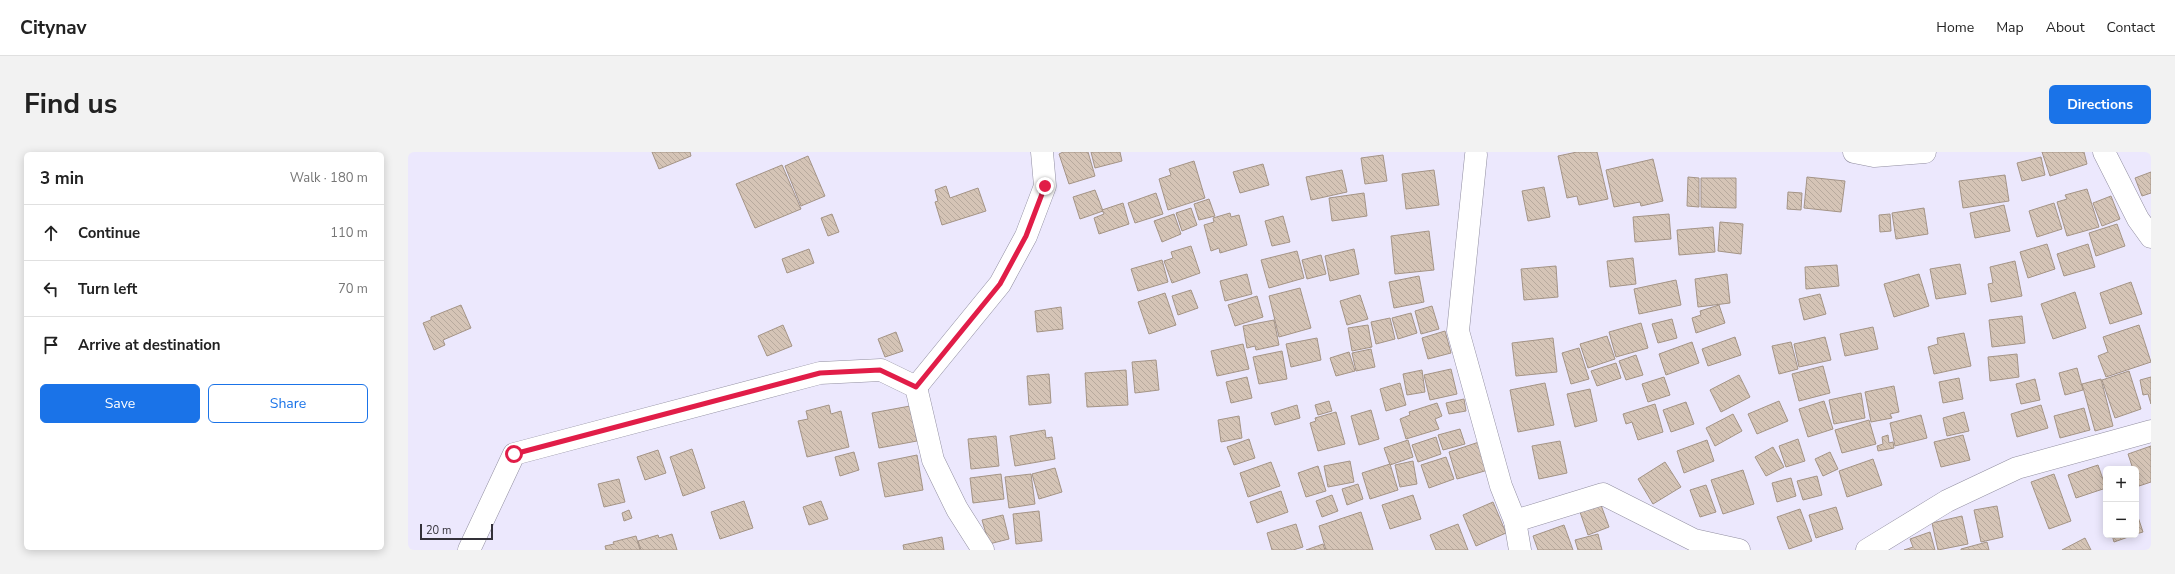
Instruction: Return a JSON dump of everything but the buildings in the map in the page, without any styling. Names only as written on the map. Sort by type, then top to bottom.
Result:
[{"type":"street","points":[[916,387],[1000,284],[1026,236],[1045,186],[1042,152]]},
{"type":"street","points":[[1854,152],[1874,156],[1925,152]]},
{"type":"street","points":[[2104,152],[2138,219],[2151,237]]},
{"type":"street","points":[[1479,153],[1458,331],[1501,486],[1515,521],[1520,550]]},
{"type":"street","points":[[470,550],[514,454],[820,373],[880,370],[916,387]]},
{"type":"street","points":[[916,387],[933,460],[956,509],[982,550]]},
{"type":"street","points":[[1867,550],[1947,501],[2017,468],[2151,431]]},
{"type":"street","points":[[1515,521],[1603,494],[1694,540],[1739,550]]},
{"type":"route","points":[[514,454],[820,373],[880,370],[916,387],[951,342],[1000,284],[1026,236],[1045,186]]}]
